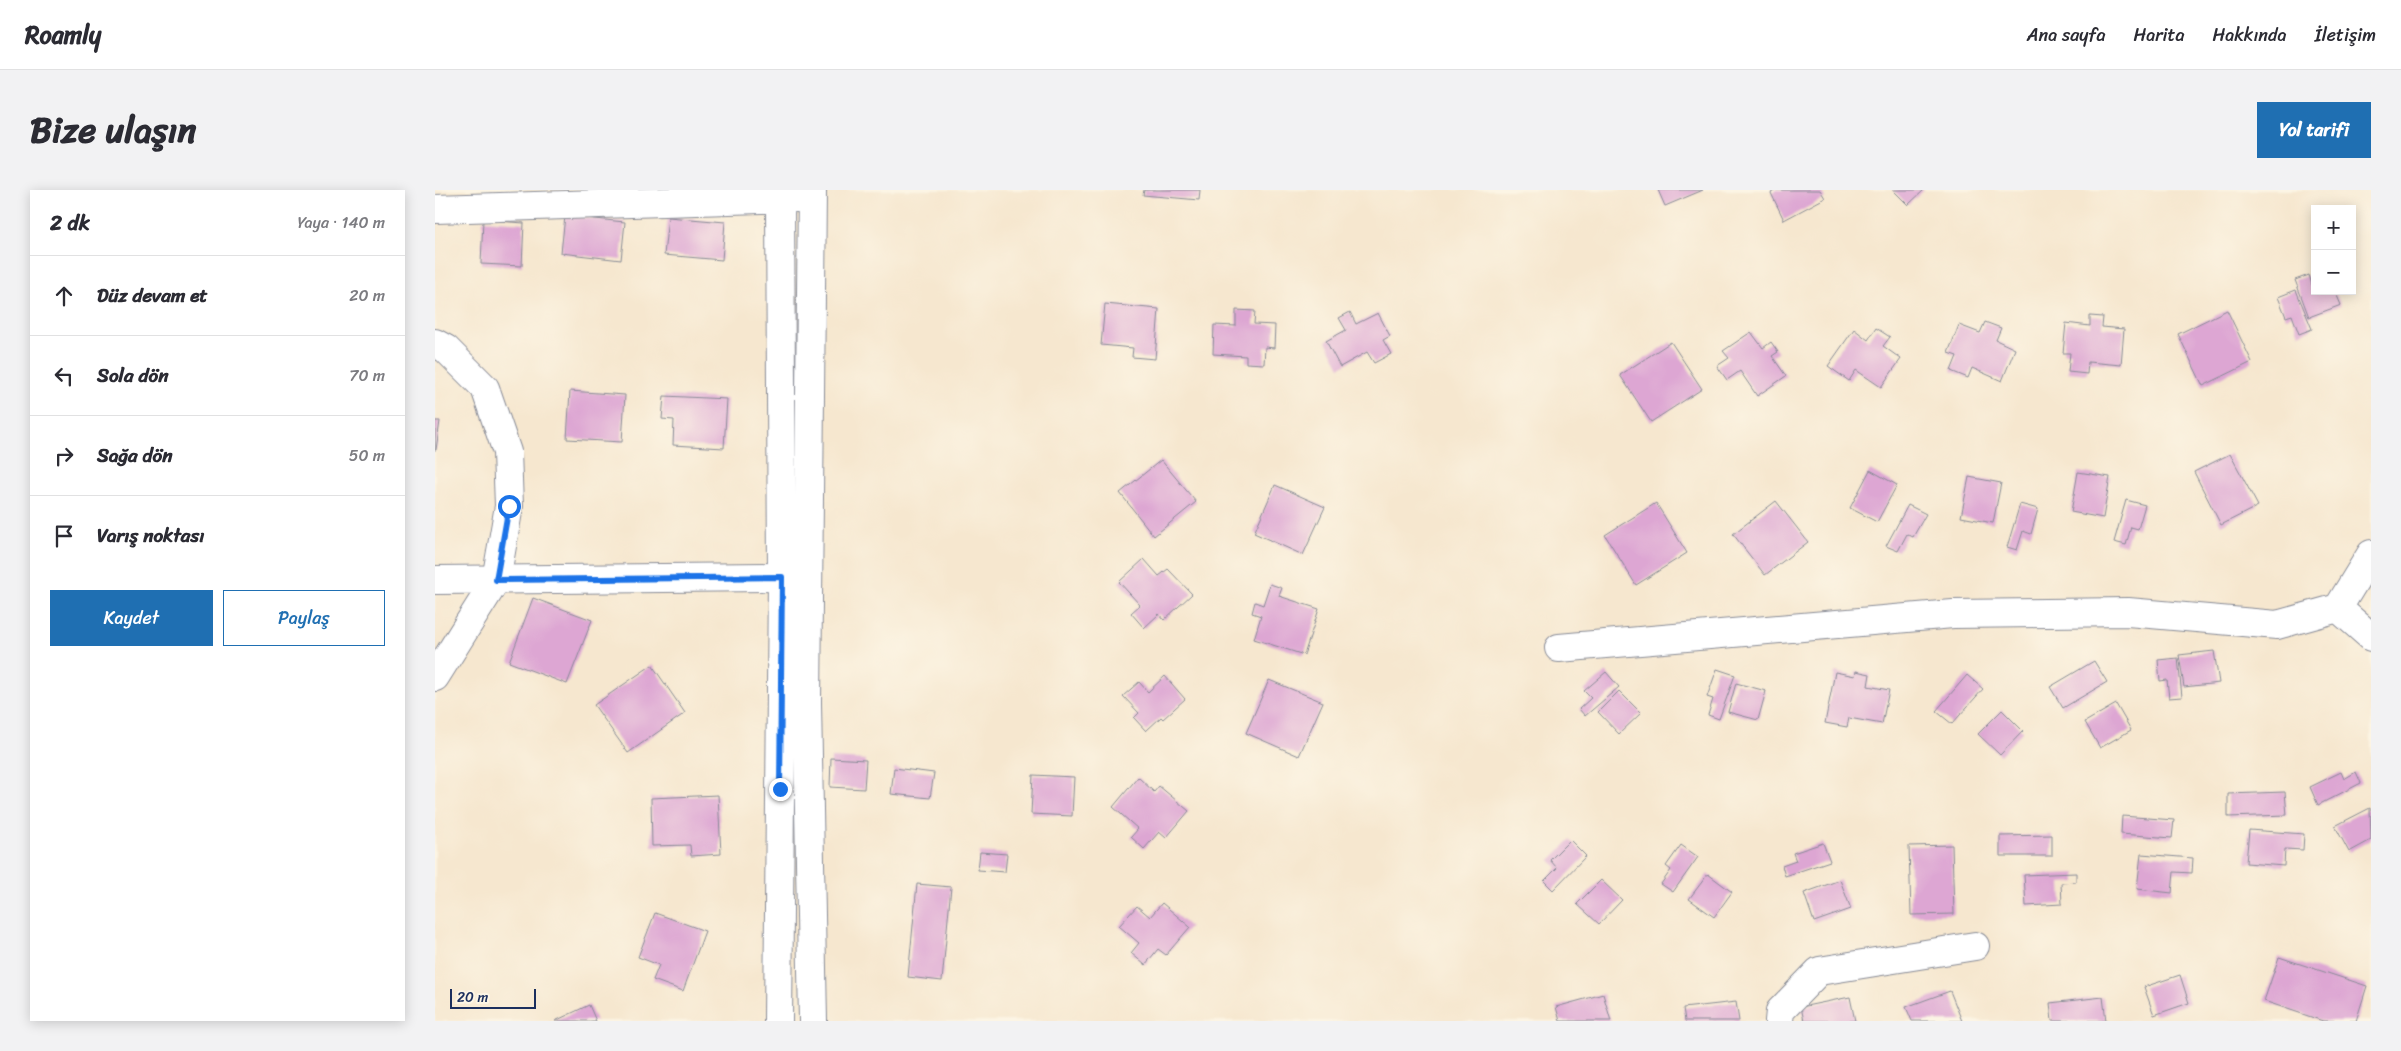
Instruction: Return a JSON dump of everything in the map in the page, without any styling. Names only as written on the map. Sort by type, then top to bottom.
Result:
[{"type":"street","points":[[435,209],[780,198],[812,194],[807,703],[813,1021]]},
{"type":"street","points":[[778,1021],[782,577],[780,198]]},
{"type":"street","points":[[435,343],[446,349],[485,388],[507,452],[509,506],[496,580],[435,677]]},
{"type":"street","points":[[1559,648],[1953,614],[2128,612],[2277,625],[2338,608],[2371,554]]},
{"type":"street","points":[[435,580],[782,577]]},
{"type":"street","points":[[2338,608],[2371,637]]},
{"type":"street","points":[[1779,1021],[1780,1011],[1819,970],[1975,946]]},
{"type":"building","points":[[1144,190],[1200,190],[1199,200],[1143,195]]},
{"type":"building","points":[[1658,190],[1703,190],[1665,206]]},
{"type":"building","points":[[1776,190],[1820,190],[1825,198],[1784,220],[1771,193]]},
{"type":"building","points":[[1893,190],[1924,190],[1908,205]]},
{"type":"building","points":[[565,216],[625,222],[621,260],[561,253]]},
{"type":"building","points":[[668,217],[725,222],[722,260],[664,255]]},
{"type":"building","points":[[483,220],[524,223],[522,266],[481,264]]},
{"type":"building","points":[[2309,275],[2311,295],[2337,295],[2341,305],[2309,317],[2295,280]]},
{"type":"building","points":[[2296,290],[2312,329],[2299,334],[2292,315],[2286,317],[2278,297]]},
{"type":"building","points":[[1105,304],[1159,309],[1155,359],[1132,357],[1133,348],[1101,345]]},
{"type":"building","points":[[1236,310],[1255,311],[1254,324],[1275,325],[1274,348],[1265,347],[1264,364],[1246,363],[1246,356],[1213,354],[1214,325],[1236,326]]},
{"type":"building","points":[[2227,310],[2252,362],[2203,386],[2178,334]]},
{"type":"building","points":[[1350,312],[1356,324],[1378,313],[1390,336],[1383,340],[1391,354],[1374,363],[1367,352],[1340,367],[1326,341],[1346,330],[1339,318]]},
{"type":"building","points":[[2090,316],[2103,317],[2102,327],[2124,329],[2121,365],[2088,362],[2087,374],[2068,372],[2070,353],[2063,353],[2066,323],[2090,326]]},
{"type":"building","points":[[1985,322],[2001,328],[1996,340],[2015,349],[2002,381],[1972,368],[1968,378],[1951,371],[1957,356],[1948,353],[1959,325],[1980,333]]},
{"type":"building","points":[[1876,328],[1890,337],[1883,346],[1901,359],[1881,387],[1856,370],[1849,381],[1828,366],[1854,329],[1868,340]]},
{"type":"building","points":[[1751,332],[1763,348],[1771,342],[1778,352],[1772,356],[1786,376],[1757,396],[1740,371],[1727,380],[1717,366],[1729,358],[1723,351]]},
{"type":"building","points":[[1671,342],[1702,389],[1651,422],[1620,375]]},
{"type":"building","points":[[570,391],[625,395],[622,442],[567,439]]},
{"type":"building","points":[[664,396],[727,399],[724,448],[673,445],[674,420],[662,419]]},
{"type":"building","points":[[435,421],[440,421],[436,450],[435,450]]},
{"type":"building","points":[[2230,454],[2258,506],[2221,525],[2194,472]]},
{"type":"building","points":[[1161,460],[1196,502],[1154,536],[1120,493]]},
{"type":"building","points":[[1870,470],[1897,485],[1877,522],[1850,508]]},
{"type":"building","points":[[2078,472],[2110,477],[2103,518],[2071,512]]},
{"type":"building","points":[[1969,477],[2001,483],[1993,523],[1961,517]]},
{"type":"building","points":[[1275,485],[1325,507],[1303,555],[1254,533]]},
{"type":"building","points":[[2126,500],[2145,505],[2138,529],[2131,527],[2126,545],[2114,542]]},
{"type":"building","points":[[1776,501],[1808,542],[1765,575],[1733,534]]},
{"type":"building","points":[[1656,503],[1687,553],[1636,585],[1605,535]]},
{"type":"building","points":[[2020,504],[2038,509],[2031,534],[2023,531],[2017,550],[2007,547]]},
{"type":"building","points":[[1908,505],[1926,514],[1913,537],[1907,534],[1898,551],[1886,546]]},
{"type":"building","points":[[1144,559],[1159,576],[1168,569],[1192,594],[1164,620],[1159,614],[1144,628],[1131,613],[1140,605],[1119,582]]},
{"type":"building","points":[[1270,584],[1282,588],[1279,596],[1319,609],[1304,655],[1254,639],[1261,616],[1252,613],[1255,602],[1263,605]]},
{"type":"building","points":[[533,598],[592,620],[567,684],[509,662]]},
{"type":"building","points":[[2214,651],[2219,683],[2184,687],[2179,655]]},
{"type":"building","points":[[2178,658],[2182,697],[2169,698],[2167,680],[2160,681],[2158,660]]},
{"type":"building","points":[[2094,661],[2107,682],[2063,708],[2050,687]]},
{"type":"building","points":[[652,665],[685,713],[628,753],[594,705]]},
{"type":"building","points":[[1717,669],[1735,675],[1719,719],[1708,715],[1713,699],[1707,697]]},
{"type":"building","points":[[1856,671],[1870,674],[1868,686],[1889,690],[1882,724],[1849,718],[1847,727],[1825,723],[1835,672],[1855,676]]},
{"type":"building","points":[[1606,672],[1619,687],[1585,716],[1579,709],[1591,698],[1584,691]]},
{"type":"building","points":[[1967,675],[1983,689],[1952,724],[1936,711]]},
{"type":"building","points":[[1165,676],[1185,699],[1163,719],[1161,717],[1146,731],[1134,718],[1139,713],[1123,696],[1139,682],[1148,692]]},
{"type":"building","points":[[1269,680],[1323,702],[1299,756],[1246,733]]},
{"type":"building","points":[[1736,683],[1766,691],[1758,720],[1728,712]]},
{"type":"building","points":[[1619,691],[1641,713],[1619,734],[1598,712]]},
{"type":"building","points":[[2116,704],[2131,730],[2100,748],[2085,722]]},
{"type":"building","points":[[2002,710],[2023,731],[2000,755],[1978,734]]},
{"type":"building","points":[[831,758],[866,760],[864,789],[830,787]]},
{"type":"building","points":[[894,768],[934,773],[930,798],[891,794]]},
{"type":"building","points":[[2341,772],[2344,779],[2356,772],[2361,783],[2318,805],[2310,787]]},
{"type":"building","points":[[1033,775],[1074,777],[1072,816],[1031,814]]},
{"type":"building","points":[[1138,777],[1154,792],[1159,786],[1189,811],[1166,838],[1159,832],[1144,849],[1131,837],[1138,829],[1113,807]]},
{"type":"building","points":[[2285,792],[2287,815],[2228,817],[2228,794]]},
{"type":"building","points":[[718,795],[721,854],[691,856],[690,845],[652,846],[651,798]]},
{"type":"building","points":[[2370,808],[2371,840],[2349,852],[2335,826]]},
{"type":"building","points":[[2122,816],[2174,820],[2172,838],[2121,834]]},
{"type":"building","points":[[2249,830],[2304,834],[2303,850],[2285,849],[2284,866],[2246,863]]},
{"type":"building","points":[[2052,835],[2052,856],[2000,856],[2000,836]]},
{"type":"building","points":[[1570,840],[1586,856],[1553,890],[1544,881],[1557,868],[1550,860]]},
{"type":"building","points":[[1823,843],[1830,861],[1785,876],[1782,866],[1796,861],[1793,853]]},
{"type":"building","points":[[1681,845],[1698,857],[1673,892],[1661,884],[1671,870],[1666,866]]},
{"type":"building","points":[[1952,845],[1954,914],[1911,915],[1909,846]]},
{"type":"building","points":[[980,852],[1007,854],[1005,872],[978,870]]},
{"type":"building","points":[[2141,854],[2193,858],[2192,873],[2174,872],[2172,893],[2137,889]]},
{"type":"building","points":[[2076,873],[2076,882],[2061,883],[2062,904],[2026,906],[2024,875]]},
{"type":"building","points":[[1708,874],[1732,892],[1714,917],[1689,899]]},
{"type":"building","points":[[1601,880],[1622,900],[1599,924],[1577,904]]},
{"type":"building","points":[[1840,880],[1851,909],[1814,922],[1804,893]]},
{"type":"building","points":[[917,884],[951,887],[942,981],[908,977]]},
{"type":"building","points":[[1162,903],[1190,927],[1166,955],[1158,949],[1145,965],[1131,953],[1139,943],[1119,926],[1137,906],[1150,917]]},
{"type":"building","points":[[655,913],[705,931],[683,991],[653,980],[659,965],[638,957]]},
{"type":"building","points":[[2279,957],[2367,986],[2356,1021],[2323,1021],[2264,1001]]},
{"type":"building","points":[[2180,975],[2189,1003],[2154,1015],[2144,987]]},
{"type":"building","points":[[1950,991],[1962,1021],[1912,1021],[1906,1007]]},
{"type":"building","points":[[1603,994],[1611,1021],[1560,1021],[1556,1007]]},
{"type":"building","points":[[1850,997],[1855,1021],[1804,1021],[1801,1007]]},
{"type":"building","points":[[2103,997],[2106,1021],[2052,1021],[2050,1003]]},
{"type":"building","points":[[1736,1002],[1739,1021],[1685,1021],[1683,1008]]},
{"type":"building","points":[[589,1005],[596,1021],[555,1021]]},
{"type":"route","points":[[509,506],[496,580],[782,577],[780,789]]}]
